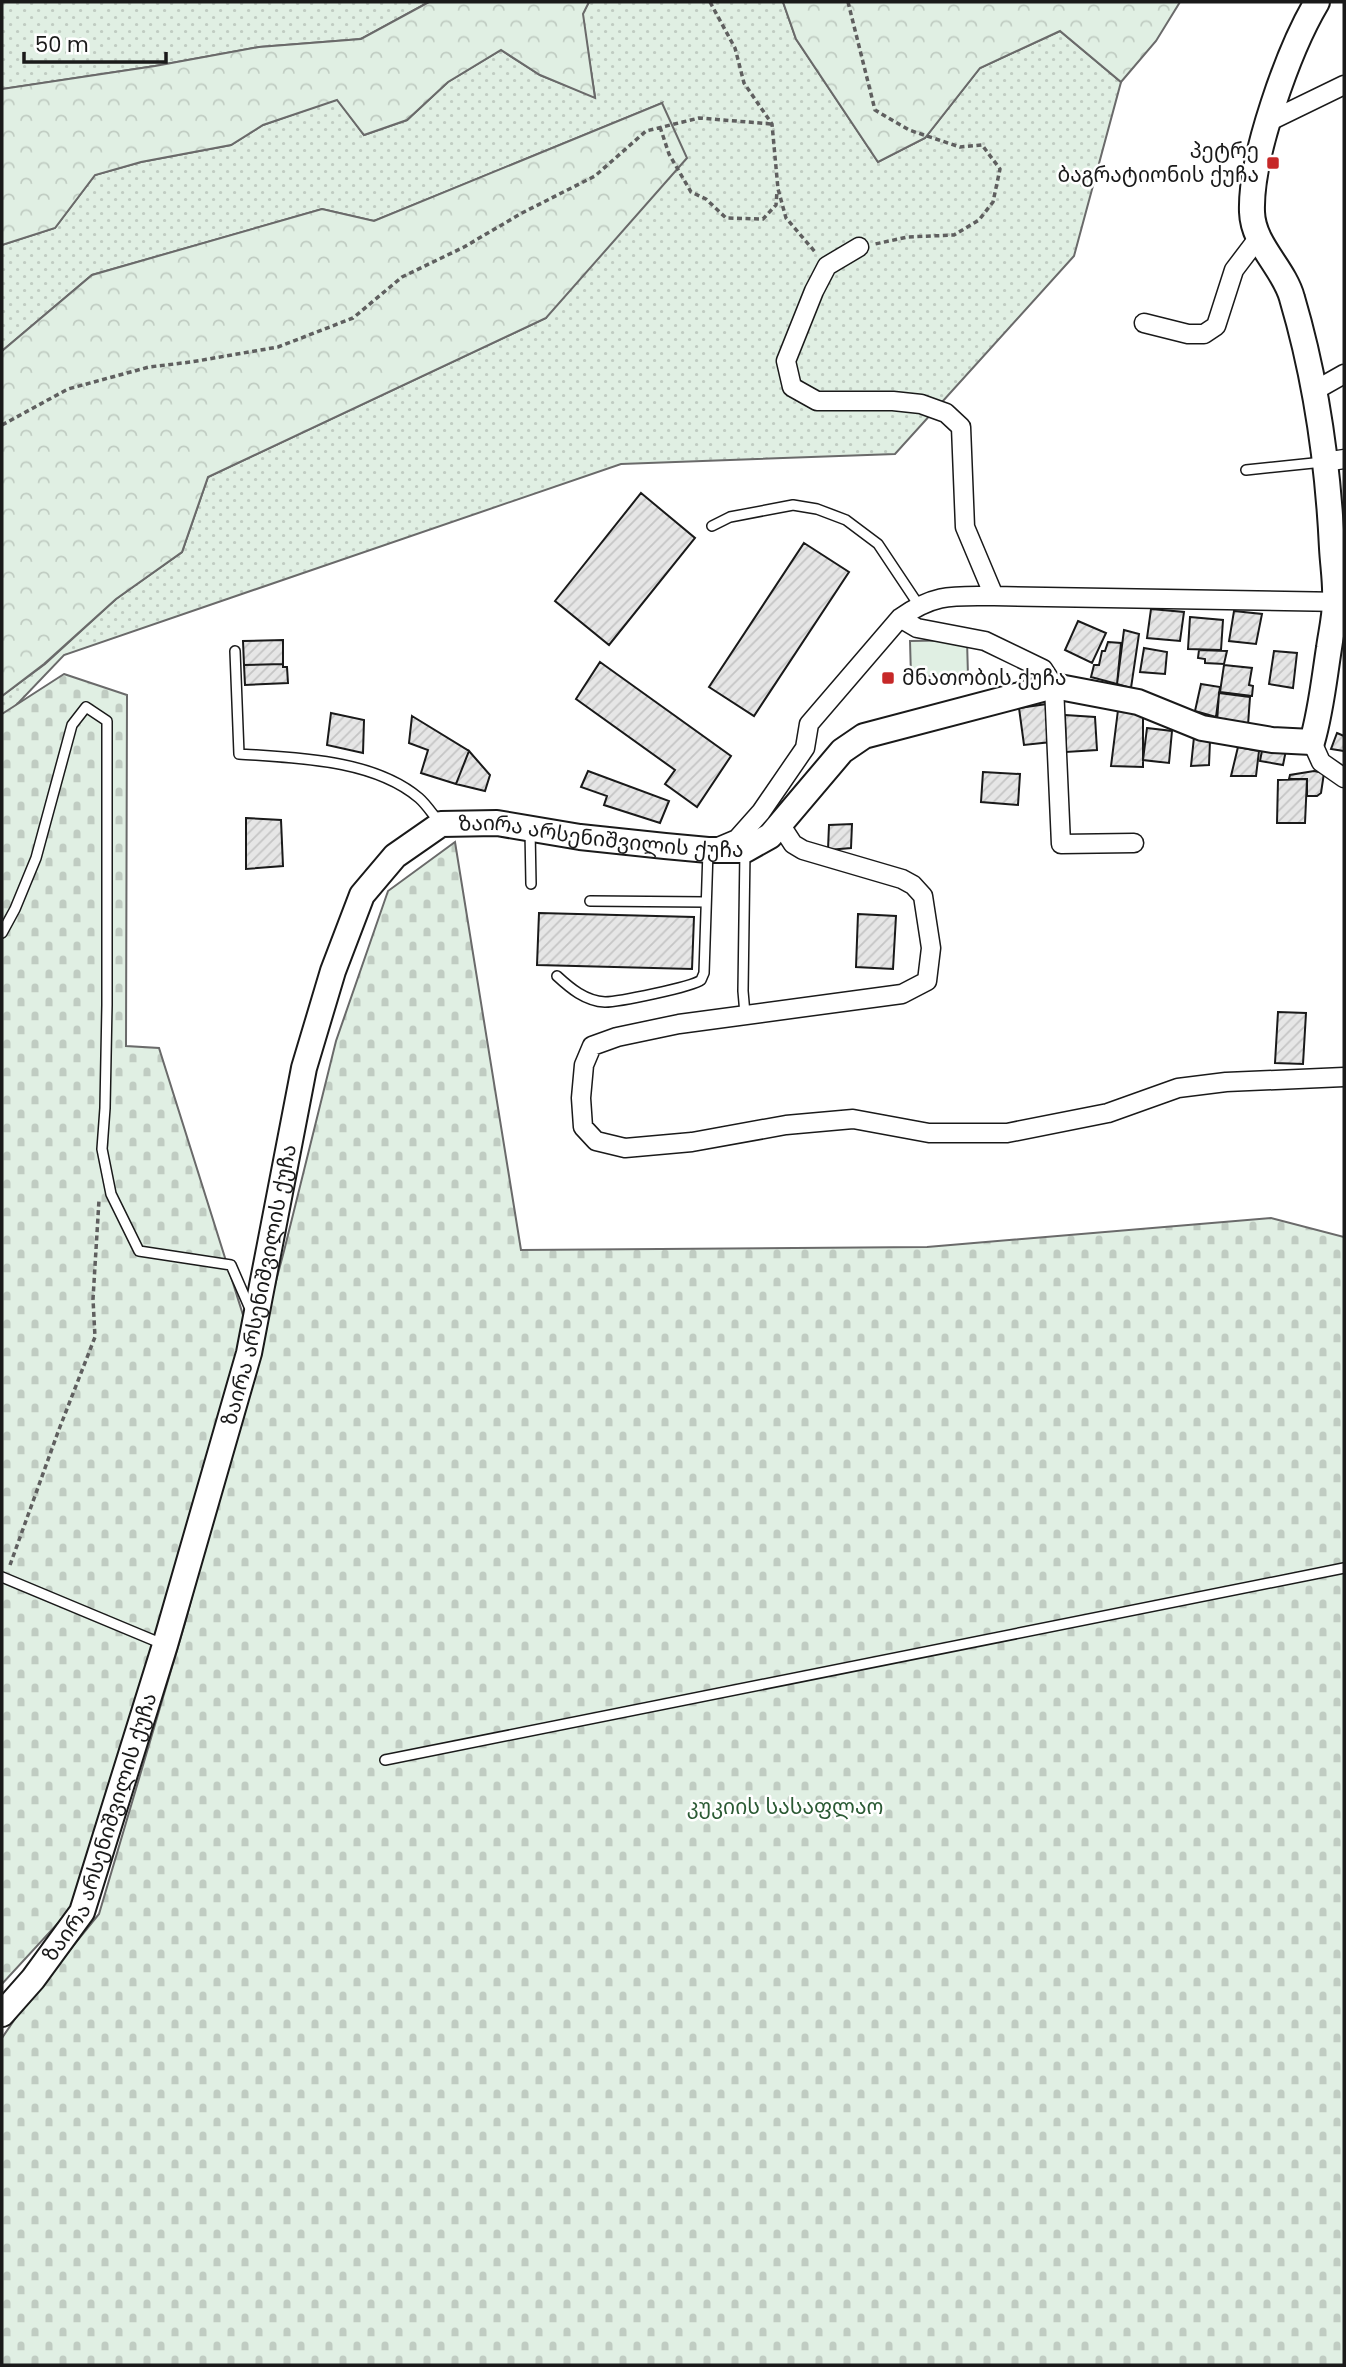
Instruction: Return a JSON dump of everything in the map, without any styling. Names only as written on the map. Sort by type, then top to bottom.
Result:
[{"type":"street","points":[[1317,2],[1285,71],[1268,122],[1257,163],[1252,214],[1259,237],[1292,295],[1314,391],[1334,460],[1331,524],[1340,602],[1320,716],[1312,742],[1321,762],[1344,778]]},
{"type":"street","points":[[1268,122],[1344,85]]},
{"type":"street","points":[[1144,323],[1188,334],[1204,334],[1216,326],[1234,270],[1259,237]]},
{"type":"street","points":[[859,247],[827,266],[786,360],[792,387],[817,401],[893,401],[921,404],[946,413],[961,427],[965,527],[994,596]]},
{"type":"street","points":[[1314,391],[1344,374]]},
{"type":"street","points":[[708,850],[737,839],[770,818],[805,748],[809,724],[900,618],[918,604],[943,597],[994,596],[1340,602]]},
{"type":"street","points":[[900,618],[917,628],[985,641],[1043,669],[1055,686],[1061,844],[1134,843]]},
{"type":"street","name":"ზაირა არსენიშვილის ქუჩა","points":[[2,2014],[33,1979],[82,1912],[165,1645],[249,1353],[304,1068],[332,971],[362,895],[395,856],[441,824],[497,823],[580,837],[708,850],[745,850],[770,836],[770,818],[842,751],[864,736],[1055,686],[1138,702],[1202,728],[1272,740],[1312,742]]},
{"type":"street","points":[[770,818],[793,844],[803,850],[902,879],[913,885],[923,897],[927,917],[931,948],[927,981],[902,994],[746,1014],[617,1037],[592,1046],[584,1065],[581,1098],[583,1127],[596,1141],[625,1148],[692,1142],[786,1125],[853,1119],[929,1133],[1007,1133],[1108,1113],[1178,1088],[1226,1082],[1344,1077]]},
{"type":"lane","points":[[1246,470],[1334,460]]},
{"type":"lane","points":[[712,526],[730,517],[793,505],[817,509],[846,520],[878,544],[918,604]]},
{"type":"lane","points":[[234,651],[239,754],[323,761],[368,772],[397,784],[420,799],[441,824]]},
{"type":"lane","points":[[2,933],[36,858],[72,725],[86,707],[107,721],[106,1108],[102,1149],[111,1194],[139,1251],[231,1265],[255,1319]]},
{"type":"lane","points":[[530,829],[531,884]]},
{"type":"lane","points":[[557,976],[572,990],[585,997],[605,1002],[695,985],[701,980],[704,973],[708,850]]},
{"type":"lane","points":[[745,850],[743,991],[746,1014]]},
{"type":"lane","points":[[590,901],[706,902]]},
{"type":"lane","points":[[385,1760],[1344,1568]]},
{"type":"lane","points":[[3,1577],[165,1645]]},
{"type":"path","points":[[710,2],[735,48],[744,83],[772,124],[778,184],[786,218],[827,266]]},
{"type":"path","points":[[848,2],[875,110],[909,130],[960,147],[982,145],[1000,169],[993,202],[979,220],[954,235],[908,237],[859,247]]},
{"type":"path","points":[[2,425],[68,389],[149,367],[278,347],[353,318],[402,277],[464,247],[522,213],[595,176],[646,131],[699,118],[772,124]]},
{"type":"path","points":[[660,127],[669,154],[691,192],[706,199],[726,218],[763,219],[776,205],[778,184]]},
{"type":"path","points":[[3,1577],[95,1337],[93,1299],[100,1190]]},
{"type":"green space","points":[[2,2],[429,2],[361,39],[259,47],[2,89]]},
{"type":"green space","points":[[429,2],[589,2],[583,14],[595,98],[540,75],[501,50],[448,82],[407,120],[364,135],[337,100],[263,125],[231,145],[141,162],[95,175],[55,228],[2,245],[2,89],[259,47],[361,39]]},
{"type":"green space","points":[[589,2],[783,2],[796,39],[878,162],[925,138],[980,68],[1060,31],[1121,82],[1074,256],[895,454],[621,464],[64,655],[2,720],[2,696],[45,664],[116,599],[182,552],[208,477],[546,318],[662,103],[374,221],[322,209],[92,275],[2,351],[2,245],[55,228],[95,175],[141,162],[231,145],[263,125],[337,99],[364,135],[407,120],[448,82],[501,50],[540,75],[595,97],[582,14]]},
{"type":"green space","points":[[783,2],[1180,2],[1156,41],[1121,82],[1060,31],[980,68],[925,138],[878,162],[796,39]]},
{"type":"green space","points":[[662,103],[687,158],[546,318],[208,477],[182,552],[116,599],[44,664],[2,696],[2,351],[92,275],[322,209],[374,221]]},
{"type":"green space","points":[[967,640],[968,676],[911,677],[910,641]]},
{"type":"green space","points":[[64,674],[127,695],[126,1046],[159,1048],[249,1334],[72,1908],[2,1984],[2,714]]},
{"type":"green space","name":"კუკიის სასაფლაო","points":[[455,842],[521,1250],[927,1247],[1271,1218],[1344,1237],[1344,2365],[2,2365],[2,2038],[21,2010],[99,1914],[185,1623],[284,1251],[336,1041],[388,891]]},
{"type":"building","points":[[641,493],[695,538],[609,645],[555,601]]},
{"type":"building","points":[[804,543],[849,572],[754,716],[709,687]]},
{"type":"building","points":[[1151,609],[1184,612],[1180,641],[1147,638]]},
{"type":"building","points":[[1234,611],[1262,614],[1256,644],[1229,641]]},
{"type":"building","points":[[1190,617],[1223,620],[1221,650],[1188,649]]},
{"type":"building","points":[[1078,621],[1106,633],[1092,663],[1065,650]]},
{"type":"building","points":[[1124,630],[1139,634],[1131,688],[1117,684]]},
{"type":"building","points":[[283,640],[283,664],[244,665],[243,641]]},
{"type":"building","points":[[1108,642],[1121,643],[1117,684],[1091,677],[1094,665],[1099,665],[1102,651],[1105,651]]},
{"type":"building","points":[[1144,648],[1167,652],[1165,674],[1140,672]]},
{"type":"building","points":[[1199,650],[1227,651],[1224,664],[1205,663],[1205,659],[1198,658]]},
{"type":"building","points":[[1274,651],[1297,653],[1293,688],[1269,684]]},
{"type":"building","points":[[600,662],[731,756],[697,807],[665,784],[675,770],[576,699]]},
{"type":"building","points":[[283,664],[283,667],[287,667],[288,683],[245,685],[244,665]]},
{"type":"building","points":[[1224,665],[1252,668],[1249,685],[1253,686],[1252,696],[1220,692]]},
{"type":"building","points":[[1201,684],[1220,687],[1216,717],[1195,711]]},
{"type":"building","points":[[1219,693],[1250,697],[1248,725],[1217,722]]},
{"type":"building","points":[[1047,704],[1051,742],[1024,745],[1019,708]]},
{"type":"building","points":[[1118,710],[1143,713],[1143,767],[1111,766]]},
{"type":"building","points":[[331,713],[364,720],[363,753],[327,745]]},
{"type":"building","points":[[1065,715],[1095,717],[1097,750],[1066,752]]},
{"type":"building","points":[[412,716],[469,751],[456,784],[421,773],[428,750],[409,743]]},
{"type":"building","points":[[1147,728],[1172,731],[1169,763],[1143,760]]},
{"type":"building","points":[[1337,733],[1344,736],[1344,751],[1331,749]]},
{"type":"building","points":[[1194,737],[1210,741],[1209,765],[1191,766]]},
{"type":"building","points":[[1263,745],[1286,750],[1283,765],[1260,761]]},
{"type":"building","points":[[1238,747],[1259,751],[1256,776],[1231,776]]},
{"type":"building","points":[[469,751],[490,775],[485,791],[456,784]]},
{"type":"building","points":[[588,771],[669,801],[660,823],[604,805],[607,796],[581,787]]},
{"type":"building","points":[[1314,771],[1324,773],[1321,793],[1317,796],[1307,796],[1307,779],[1289,779],[1290,775]]},
{"type":"building","points":[[983,772],[1020,774],[1018,805],[981,802]]},
{"type":"building","points":[[1307,779],[1305,823],[1277,823],[1278,780]]},
{"type":"building","points":[[246,818],[281,820],[283,866],[246,869]]},
{"type":"building","points":[[852,824],[851,848],[828,850],[829,825]]},
{"type":"building","points":[[539,913],[694,917],[692,969],[537,965]]},
{"type":"building","points":[[858,914],[896,916],[893,969],[856,967]]},
{"type":"building","points":[[1278,1012],[1306,1013],[1303,1064],[1275,1063]]},
{"type":"place","name":"პეტრე ბაგრატიონის ქუჩა","points":[[1273,163]]},
{"type":"place","name":"მნათობის ქუჩა","points":[[888,678]]}]
